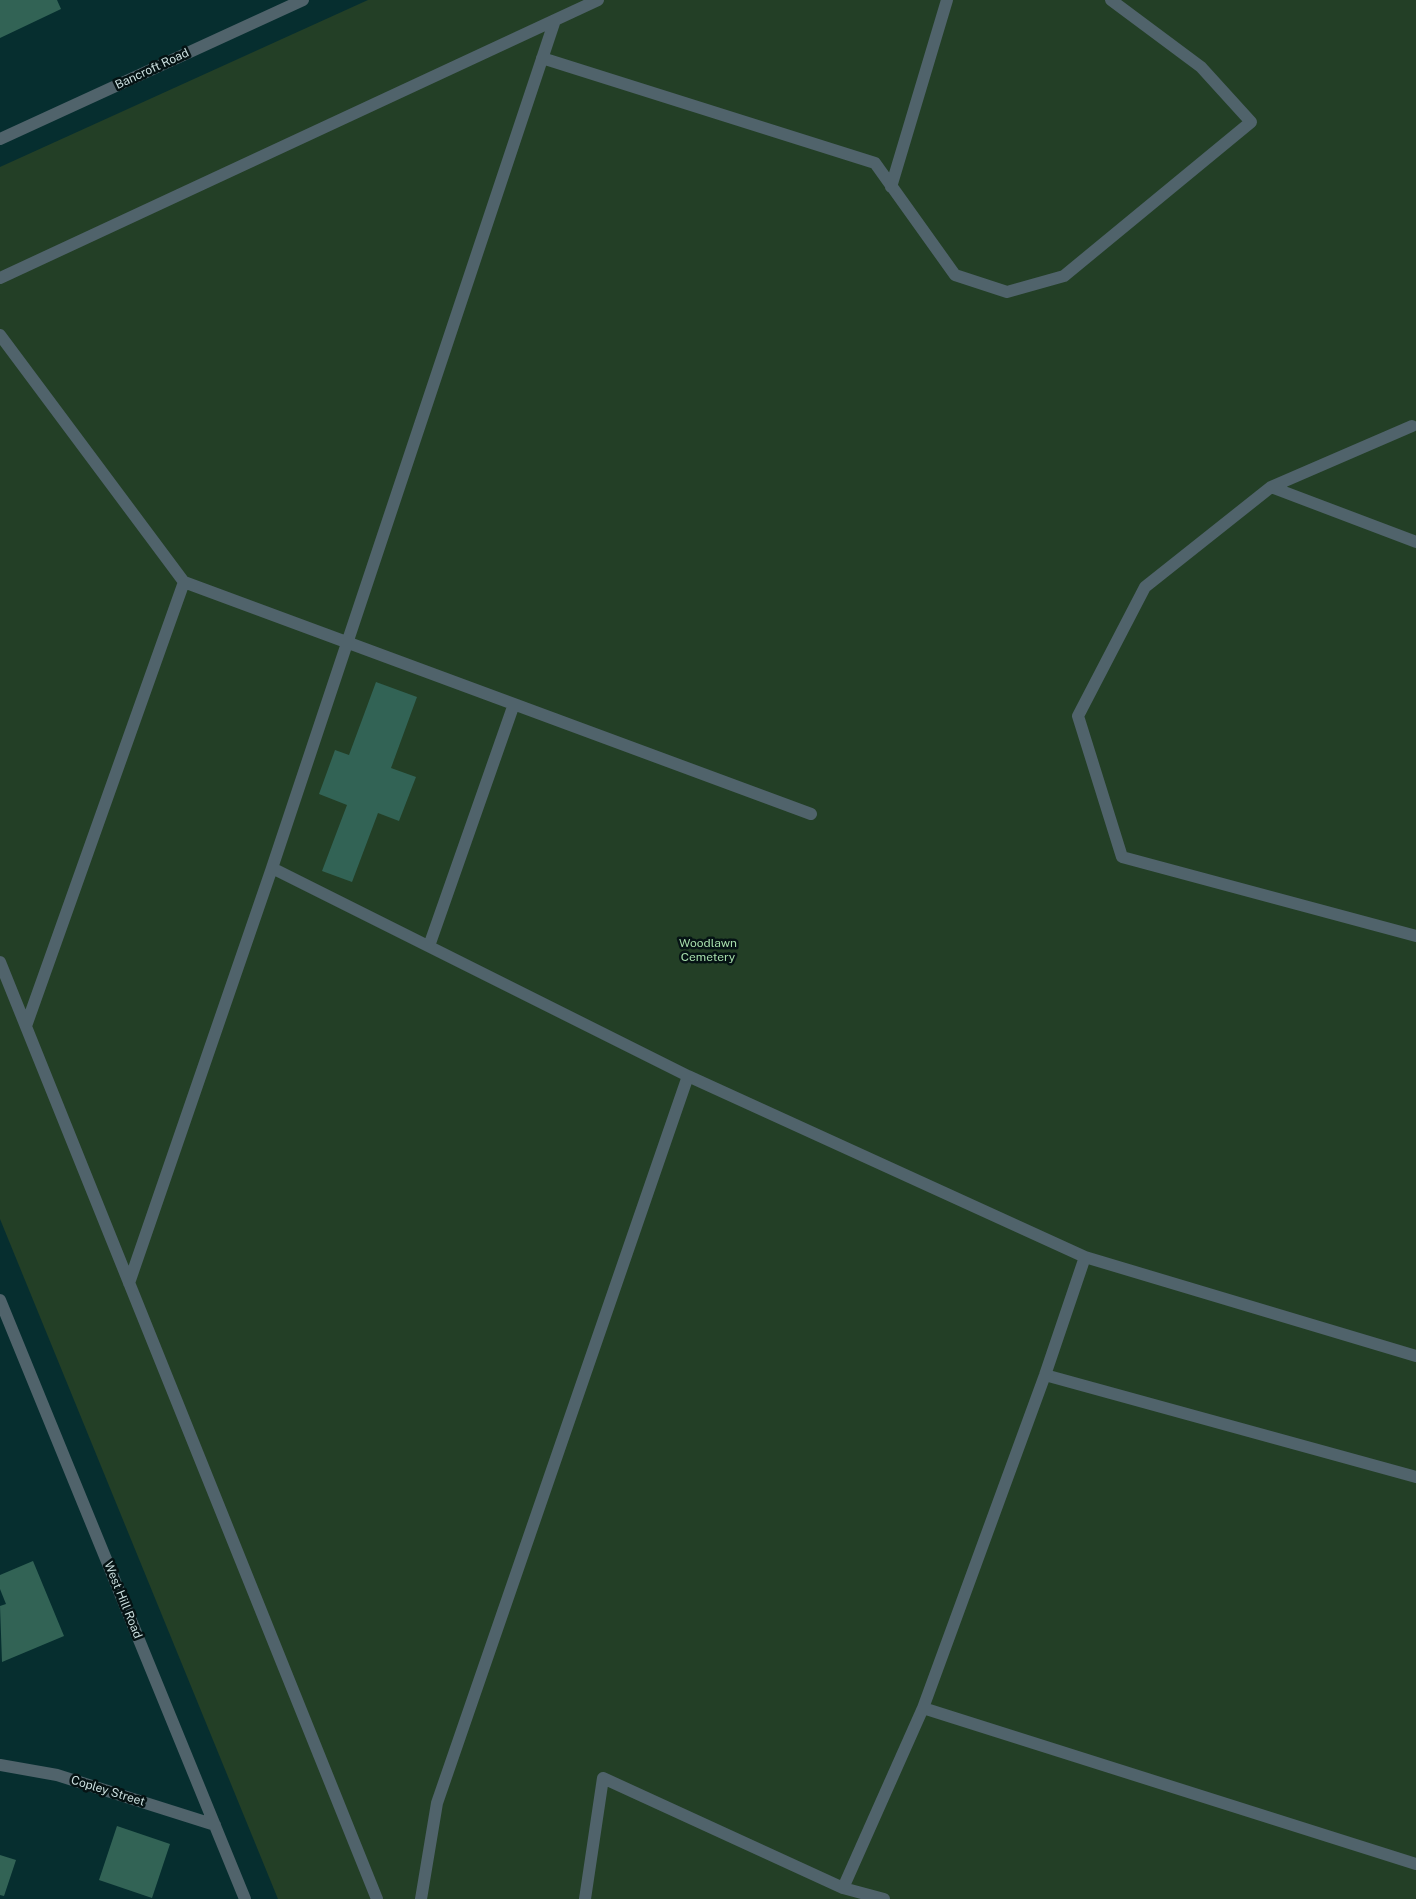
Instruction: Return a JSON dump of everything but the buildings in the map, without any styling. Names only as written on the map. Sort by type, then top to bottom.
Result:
[{"type":"street","name":"Bancroft Road","points":[[0,139],[303,0]]},
{"type":"street","points":[[0,278],[598,0]]},
{"type":"street","points":[[891,186],[947,0]]},
{"type":"street","points":[[542,58],[875,163],[955,275],[1007,292],[1064,276],[1251,122],[1201,67],[1111,0]]},
{"type":"street","points":[[129,1283],[272,868],[555,20]]},
{"type":"street","points":[[0,335],[184,582],[812,814]]},
{"type":"street","points":[[1415,427],[1271,487],[1144,586],[1078,716],[1122,857],[1416,936]]},
{"type":"street","points":[[1271,487],[1416,542]]},
{"type":"street","points":[[26,1026],[184,582]]},
{"type":"street","points":[[429,946],[514,704]]},
{"type":"street","points":[[272,868],[688,1076],[1085,1257],[1416,1356]]},
{"type":"street","points":[[0,962],[377,1899]]},
{"type":"street","points":[[421,1899],[436,1803],[688,1076]]},
{"type":"street","points":[[843,1888],[923,1708],[1045,1375],[1085,1257]]},
{"type":"street","name":"West Hill Road","points":[[0,1300],[245,1899]]},
{"type":"street","points":[[1045,1375],[1416,1477]]},
{"type":"street","points":[[923,1708],[1416,1864]]},
{"type":"street","name":"Copley Street","points":[[0,1765],[57,1775],[215,1825]]},
{"type":"street","points":[[585,1899],[603,1778],[843,1888],[884,1899]]},
{"type":"green space","name":"Woodlawn Cemetery","points":[[368,0],[1416,0],[1416,1899],[278,1899],[0,1219],[0,167]]}]
